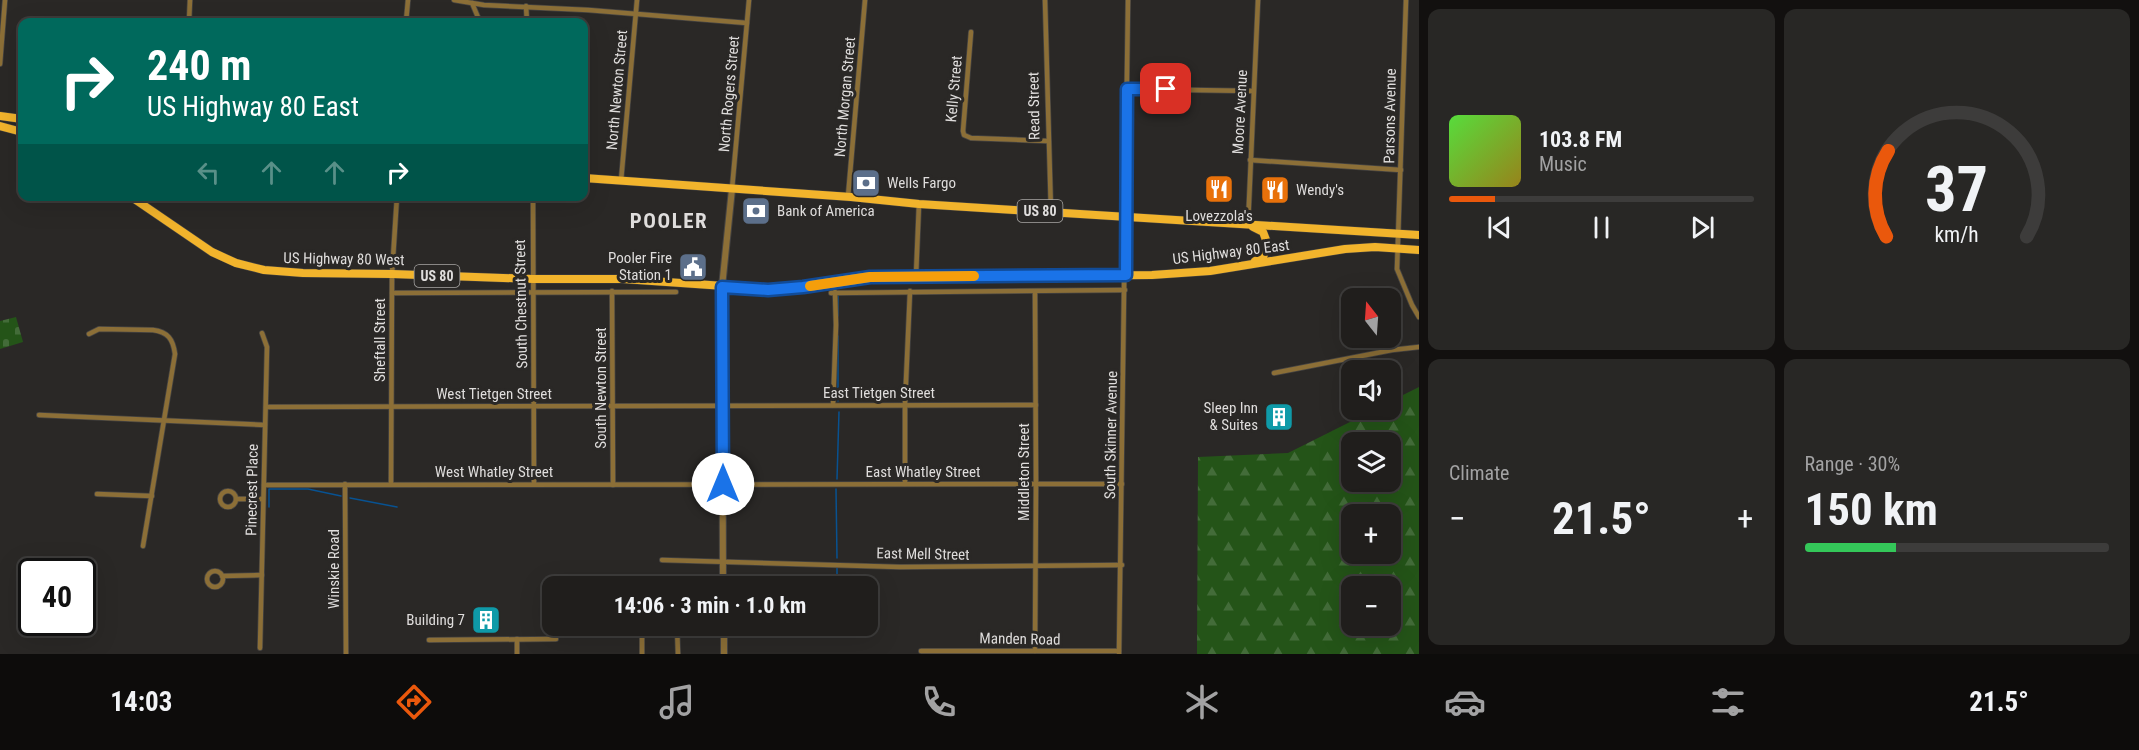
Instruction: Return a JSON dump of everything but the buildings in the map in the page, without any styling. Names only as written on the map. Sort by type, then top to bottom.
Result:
[{"type":"main road","points":[[0,116],[18,118]]},
{"type":"main road","points":[[0,126],[18,131]]},
{"type":"main road","name":"US 80","points":[[588,178],[732,189]]},
{"type":"main road","name":"US Highway 80 East","points":[[732,189],[919,204],[1419,234]]},
{"type":"main road","name":"US Highway 80 West","points":[[137,201],[213,252],[236,263],[264,270],[303,273],[662,281],[722,287]]},
{"type":"main road","points":[[1239,266],[1260,259],[1267,250],[1268,242],[1263,232],[1248,225]]},
{"type":"main road","name":"US Highway 80 East","points":[[722,287],[768,290],[870,277],[1210,272],[1345,249],[1375,247],[1419,250]]},
{"type":"street","points":[[0,64],[5,0]]},
{"type":"street","points":[[189,18],[190,0]]},
{"type":"street","points":[[406,18],[408,0]]},
{"type":"street","points":[[454,0],[747,23]]},
{"type":"street","name":"North Newton Street","points":[[621,181],[637,0]]},
{"type":"street","name":"North Rogers Street","points":[[732,189],[749,0]]},
{"type":"street","name":"North Morgan Street","points":[[848,197],[865,0]]},
{"type":"street","name":"Read Street","points":[[1045,0],[1047,141],[1051,212]]},
{"type":"street","name":"South Skinner Avenue","points":[[1119,653],[1128,0]]},
{"type":"street","name":"Moore Avenue","points":[[1248,225],[1257,0]]},
{"type":"street","name":"Parsons Avenue","points":[[1406,0],[1397,269],[1419,317]]},
{"type":"street","points":[[471,1],[478,18]]},
{"type":"street","points":[[526,6],[526,18]]},
{"type":"street","name":"Kelly Street","points":[[971,32],[964,135],[970,138],[1047,141]]},
{"type":"street","points":[[1127,89],[1253,91]]},
{"type":"street","points":[[1250,160],[1401,171]]},
{"type":"street","points":[[723,576],[722,287],[732,189]]},
{"type":"street","name":"Sheftall Street","points":[[391,484],[392,274],[397,201]]},
{"type":"street","name":"South Chestnut Street","points":[[533,201],[534,484]]},
{"type":"street","points":[[916,276],[919,204]]},
{"type":"street","points":[[833,405],[836,325],[833,292],[1125,290]]},
{"type":"street","name":"South Newton Street","points":[[612,291],[613,485]]},
{"type":"street","points":[[905,484],[904,404],[910,291]]},
{"type":"street","points":[[392,292],[676,292]]},
{"type":"street","name":"Middleton Street","points":[[1035,292],[1035,651]]},
{"type":"street","points":[[88,334],[99,329],[153,330],[169,336],[173,343],[175,354],[143,546]]},
{"type":"street","name":"Pinecrest Place","points":[[260,648],[267,347],[262,333]]},
{"type":"street","points":[[1275,373],[1392,350],[1419,347]]},
{"type":"street","name":"East Tietgen Street","points":[[723,406],[1036,405]]},
{"type":"street","name":"West Tietgen Street","points":[[266,407],[723,406]]},
{"type":"street","points":[[39,415],[265,425]]},
{"type":"street","name":"Winskie Road","points":[[345,484],[346,654]]},
{"type":"street","name":"East Whatley Street","points":[[723,484],[1122,484]]},
{"type":"street","name":"West Whatley Street","points":[[264,485],[723,484]]},
{"type":"street","points":[[98,494],[152,496]]},
{"type":"street","points":[[236,499],[263,499]]},
{"type":"street","name":"East Mell Street","points":[[662,560],[900,567],[1122,565]]},
{"type":"street","points":[[222,576],[262,575]]},
{"type":"street","points":[[642,636],[642,654]]},
{"type":"street","points":[[678,636],[678,654]]},
{"type":"street","points":[[724,636],[724,654]]},
{"type":"street","points":[[517,639],[517,654]]},
{"type":"street","points":[[429,640],[556,639]]},
{"type":"street","name":"Manden Road","points":[[921,651],[1119,653]]},
{"type":"green space","points":[[16,317],[23,342],[0,349],[0,321]]},
{"type":"green space","points":[[1419,387],[1419,654],[1197,654],[1198,457],[1288,453],[1354,420],[1401,420],[1401,396]]},
{"type":"waterway","points":[[838,296],[838,316]]},
{"type":"waterway","points":[[838,336],[838,401]]},
{"type":"waterway","points":[[837,479],[839,412]]},
{"type":"waterway","points":[[269,507],[269,489],[308,489],[341,496]]},
{"type":"waterway","points":[[836,489],[837,558]]},
{"type":"waterway","points":[[350,498],[397,507]]},
{"type":"waterway","points":[[837,568],[837,576]]},
{"type":"slow traffic","points":[[810,286],[870,277],[974,276]]},
{"type":"place","name":"Wells Fargo","points":[[866,183]]},
{"type":"place","name":"Lovezzola's","points":[[1219,189]]},
{"type":"place","name":"Wendy's","points":[[1275,190]]},
{"type":"place","name":"Bank of America","points":[[756,211]]},
{"type":"place","name":"Pooler Fire Station 1","points":[[693,267]]},
{"type":"place","name":"Sleep Inn & Suites","points":[[1279,417]]},
{"type":"place","name":"Building 7","points":[[486,620]]},
{"type":"district","name":"POOLER","points":[[669,221]]},
{"type":"route","points":[[723,484],[722,287],[768,290],[870,277],[1126,275],[1127,89],[1166,89]]}]
